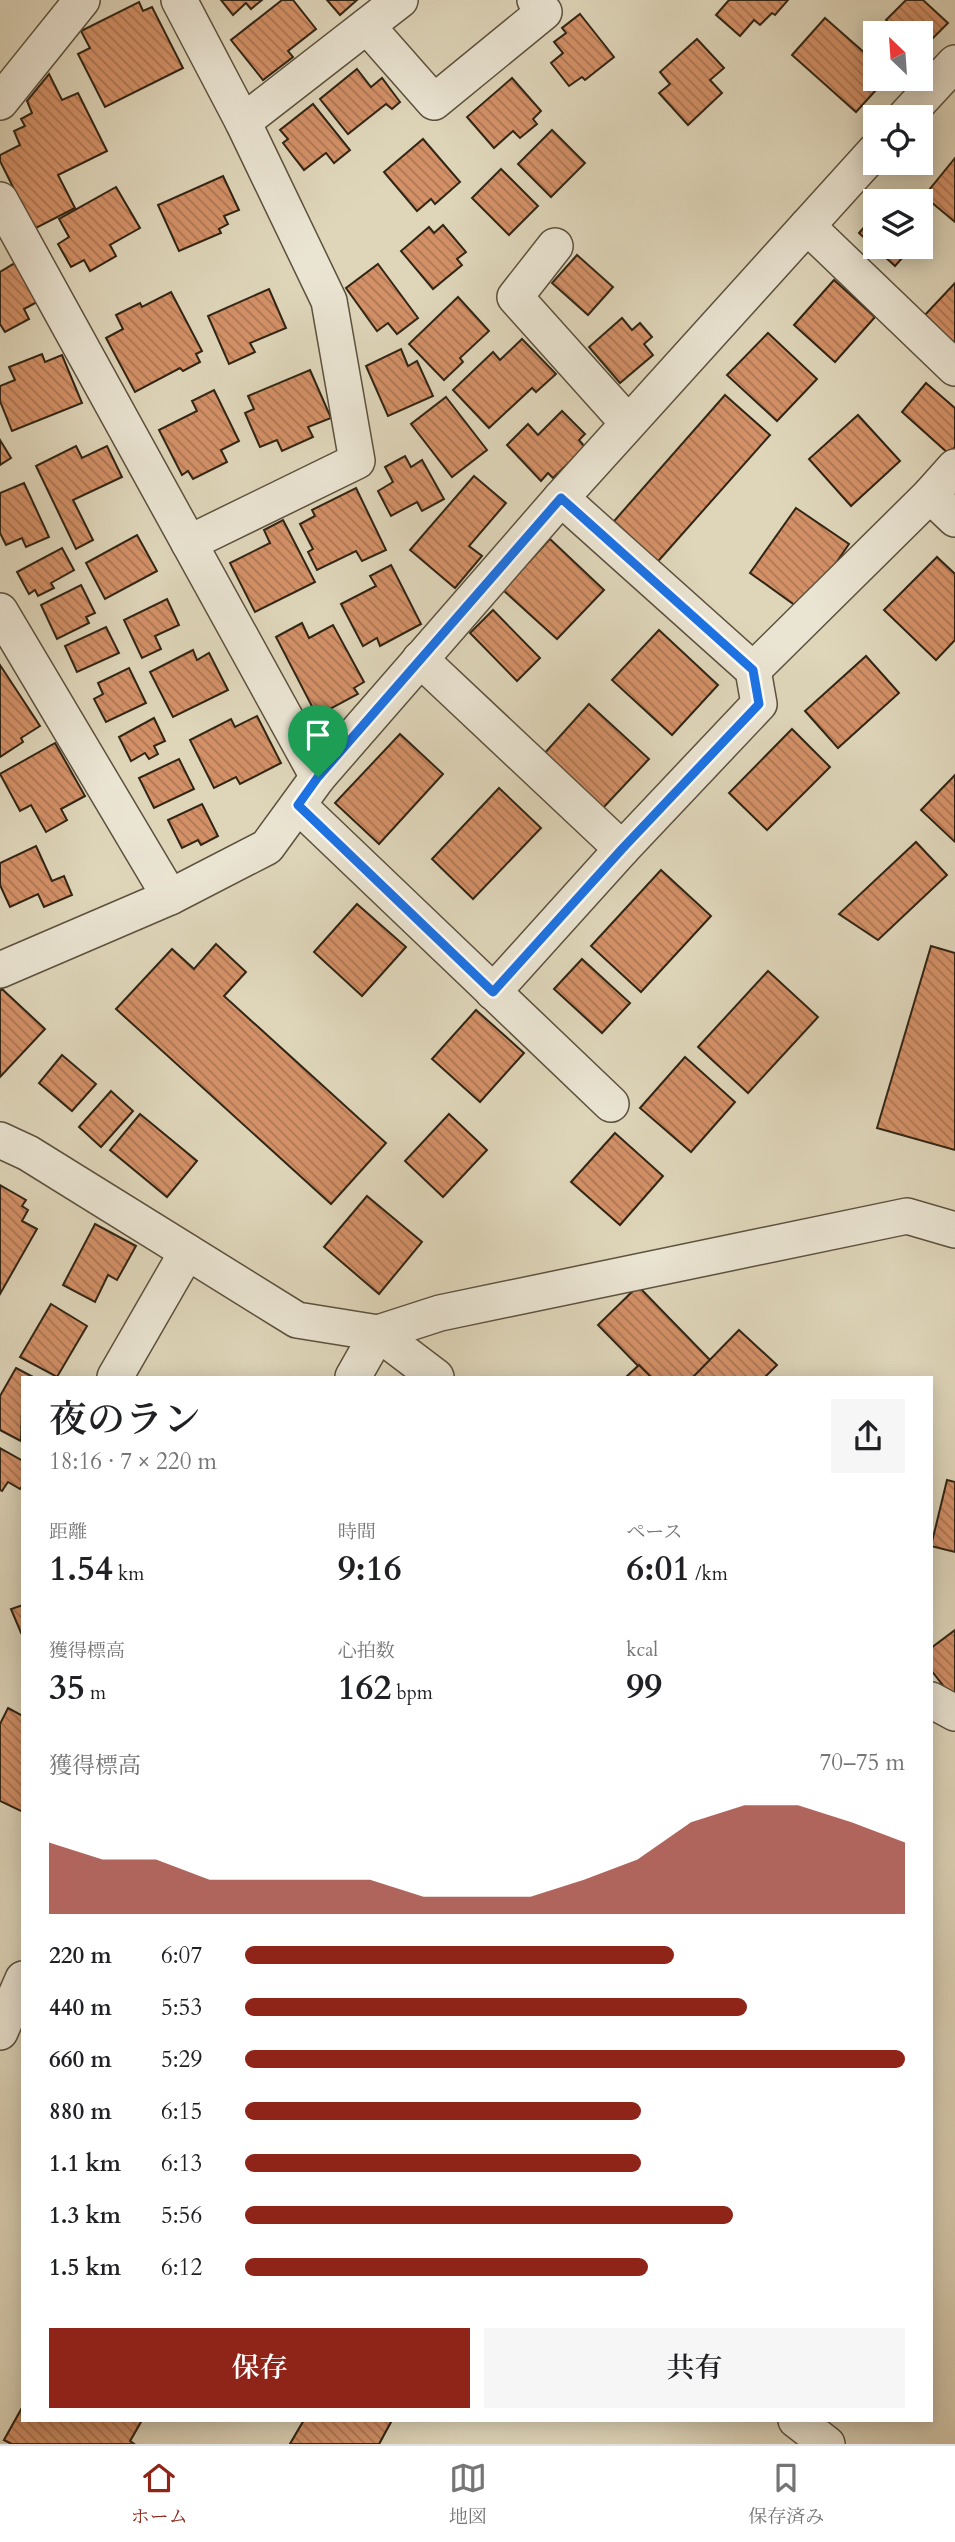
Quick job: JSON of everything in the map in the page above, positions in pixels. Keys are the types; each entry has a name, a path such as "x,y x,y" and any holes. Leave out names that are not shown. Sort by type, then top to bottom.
{"street":[{"path":"0,102 82,0"},
{"path":"179,0 243,121 329,301 357,461 189,544"},
{"path":"243,121 400,0"},
{"path":"367,26 434,103 544,12 535,0"},
{"path":"921,105 949,83"},
{"path":"0,970 170,897 267,847 318,777 561,498 863,164"},
{"path":"0,200 318,777"},
{"path":"807,226 955,368"},
{"path":"555,246 515,297 628,423"},
{"path":"753,670 955,467"},
{"path":"930,495 955,519"},
{"path":"493,992 622,849 759,704 753,670 561,498"},
{"path":"0,611 170,897"},
{"path":"421,659 622,849"},
{"path":"298,805 611,1104"},
{"path":"0,1140 28,1153 297,1320 378,1334 435,1376"},
{"path":"354,1376 378,1334 440,1313 908,1216 955,1230"},
{"path":"116,1376 187,1252"},
{"path":"933,1701 955,1713"},
{"path":"0,2032 21,1984"},
{"path":"799,2422 827,2444"}],"building":[{"path":"221,0 262,0 251,9 246,3 233,15"},
{"path":"282,0 293,0 316,29 288,51 293,57 263,80 231,40"},
{"path":"327,0 357,0 340,15"},
{"path":"729,0 788,0 775,15 772,13 760,25 754,20 740,36 716,15"},
{"path":"906,0 923,0 948,23 933,38 933,21 886,20"},
{"path":"139,2 143,11 152,7 183,68 105,107 78,54 90,48 81,31"},
{"path":"580,14 614,57 585,80 582,77 569,86 551,63 563,53 554,42 566,33 562,28"},
{"path":"825,18 863,51 863,91 875,91 856,112 792,55"},
{"path":"697,39 724,68 710,80 722,93 688,125 659,93 670,84 660,72"},
{"path":"357,69 371,87 382,78 400,102 392,109 386,104 348,134 320,99"},
{"path":"49,74 62,100 78,93 107,151 58,175 75,208 34,229 0,161 0,155 20,145 14,131 25,126 21,119 32,113 27,101"},
{"path":"512,78 541,111 533,119 537,124 520,138 513,131 494,148 467,117"},
{"path":"313,104 350,150 334,163 326,153 304,170 283,143 288,139 280,130"},
{"path":"552,130 585,163 551,197 518,164"},
{"path":"423,139 460,182 435,204 431,199 417,211 384,172"},
{"path":"955,158 955,222 933,204 933,189 930,189"},
{"path":"501,169 538,206 509,235 472,198"},
{"path":"223,176 239,210 224,216 228,224 219,229 221,233 179,251 158,205"},
{"path":"116,187 140,228 110,245 116,256 90,271 84,260 71,267 58,244 69,237 59,219"},
{"path":"443,225 466,252 457,259 462,265 433,289 401,251 429,227 434,233"},
{"path":"577,255 613,287 588,315 552,283"},
{"path":"887,259 901,259 895,266"},
{"path":"15,263 37,302 24,309 29,319 5,332 0,324 0,272"},
{"path":"378,264 418,318 397,334 388,323 377,331 346,288"},
{"path":"834,280 875,317 835,362 794,325"},
{"path":"955,283 955,344 924,316"},
{"path":"269,289 286,328 250,343 255,352 229,364 208,316"},
{"path":"171,292 202,351 196,354 200,362 183,371 180,368 135,392 106,338 123,329 116,315 140,303 142,307"},
{"path":"458,297 489,331 460,358 463,362 444,380 409,344"},
{"path":"622,318 632,330 640,323 652,337 644,344 653,355 620,383 589,347"},
{"path":"768,333 817,379 777,421 727,375"},
{"path":"522,339 556,374 536,392 532,388 489,428 453,390 493,352 500,360"},
{"path":"401,349 408,366 417,361 433,396 388,416 366,366"},
{"path":"42,354 45,362 62,355 82,403 12,431 0,401 0,386 15,380 9,367"},
{"path":"310,370 331,418 308,427 313,437 282,451 277,440 260,447 245,413 254,409 248,396"},
{"path":"926,383 955,408 955,447 949,454 902,412"},
{"path":"214,390 239,441 221,450 227,462 193,479 188,471 182,475 159,430 197,411 192,401"},
{"path":"725,395 770,435 653,567 608,528"},
{"path":"446,397 487,450 452,477 411,424"},
{"path":"562,411 585,434 579,440 585,447 553,478 548,473 541,481 507,445 528,424 538,435"},
{"path":"858,415 900,461 851,506 809,459"},
{"path":"0,440 11,458 0,465"},
{"path":"76,446 82,458 107,446 122,477 73,500 93,540 76,549 36,466"},
{"path":"405,456 411,467 422,460 444,499 422,511 417,502 391,516 378,491 393,482 385,467"},
{"path":"474,476 506,503 469,546 482,556 455,588 410,550"},
{"path":"24,483 49,537 26,547 22,538 6,545 0,533 0,493"},
{"path":"356,488 386,550 362,561 356,551 317,570 308,552 313,549 300,524 315,516 312,510"},
{"path":"796,508 849,544 803,611 750,573"},
{"path":"283,520 315,582 255,612 230,563 270,543 264,530"},
{"path":"137,535 157,571 105,599 86,563"},
{"path":"550,539 604,590 557,639 503,590"},
{"path":"62,548 74,570 51,583 54,588 38,596 35,590 29,594 17,572"},
{"path":"937,557 955,574 955,640 936,660 884,610"},
{"path":"391,565 421,624 380,646 377,638 363,646 341,604 376,586 370,576"},
{"path":"81,585 95,613 86,617 89,623 57,639 41,605"},
{"path":"167,599 179,625 155,636 161,649 142,658 124,620"},
{"path":"493,610 540,658 517,681 470,633"},
{"path":"302,623 309,638 333,625 364,682 354,688 358,694 317,716 276,637"},
{"path":"106,627 119,653 77,672 65,646"},
{"path":"659,630 718,685 672,735 612,680"},
{"path":"193,650 197,660 209,653 228,690 173,717 150,672"},
{"path":"866,656 899,693 838,748 805,711"},
{"path":"0,665 40,726 21,738 23,742 0,757"},
{"path":"129,668 146,703 106,722 94,699 103,694 98,683"},
{"path":"589,704 649,759 602,809 543,755"},
{"path":"257,716 281,763 240,784 236,777 214,788 190,740 231,719 235,727"},
{"path":"154,718 165,741 154,746 158,754 149,759 145,753 131,761 119,737"},
{"path":"792,729 830,767 767,830 729,793"},
{"path":"400,734 443,774 379,844 335,803"},
{"path":"55,743 85,796 61,809 67,820 46,832 31,805 20,811 0,774"},
{"path":"179,759 194,789 154,808 139,778"},
{"path":"955,775 955,842 921,810"},
{"path":"499,788 541,828 473,899 432,859"},
{"path":"202,804 218,836 201,845 198,840 182,848 168,820"},
{"path":"916,842 947,875 878,940 839,914"},
{"path":"36,846 52,881 64,876 72,895 44,907 38,894 10,907 0,885 0,863"},
{"path":"661,870 711,916 641,992 591,946"},
{"path":"357,904 406,947 362,996 314,952"},
{"path":"216,944 246,972 224,996 386,1143 331,1204 116,1009 172,949 194,969"},
{"path":"931,946 955,953 955,1150 877,1128"},
{"path":"582,959 630,1003 602,1033 554,989"},
{"path":"768,971 818,1017 748,1093 698,1047"},
{"path":"2,989 45,1029 0,1077 0,991"},
{"path":"476,1010 524,1053 480,1102 432,1059"},
{"path":"62,1055 96,1084 72,1111 39,1083"},
{"path":"685,1057 735,1102 691,1152 640,1108"},
{"path":"111,1091 133,1111 101,1147 79,1127"},
{"path":"140,1114 197,1161 167,1197 110,1150"},
{"path":"449,1114 487,1150 443,1197 405,1161"},
{"path":"615,1133 663,1176 620,1225 571,1182"},
{"path":"0,1185 26,1200 22,1206 28,1210 22,1221 37,1229 0,1294"},
{"path":"367,1196 422,1242 379,1294 324,1247"},
{"path":"95,1224 136,1246 117,1280 108,1275 95,1302 63,1285"},
{"path":"638,1286 712,1362 697,1376 648,1376 598,1325"},
{"path":"51,1304 87,1326 58,1376 20,1357"},
{"path":"739,1330 777,1365 766,1376 694,1376"},
{"path":"639,1365 650,1376 627,1376"},
{"path":"16,1368 31,1376 21,1376 21,1441 0,1430 0,1396"},
{"path":"0,1448 21,1460 21,1488 8,1482 2,1491"},
{"path":"947,1480 955,1482 955,1552 933,1546"},
{"path":"21,1606 21,1633 11,1609"},
{"path":"955,1630 955,1701 933,1673 933,1646"},
{"path":"8,1708 21,1715 21,1811 0,1801 0,1724"},
{"path":"21,2410 21,2422 141,2422 130,2441 134,2444 12,2444 4,2440"},
{"path":"21,2410 21,2422 141,2422 130,2441 134,2444 12,2444 4,2440"},
{"path":"303,2422 391,2422 379,2444 290,2444"},
{"path":"303,2422 391,2422 379,2444 290,2444"}],"route":[{"path":"561,498 753,670 759,704 622,849 493,992 298,805 318,777 561,498"}]}
